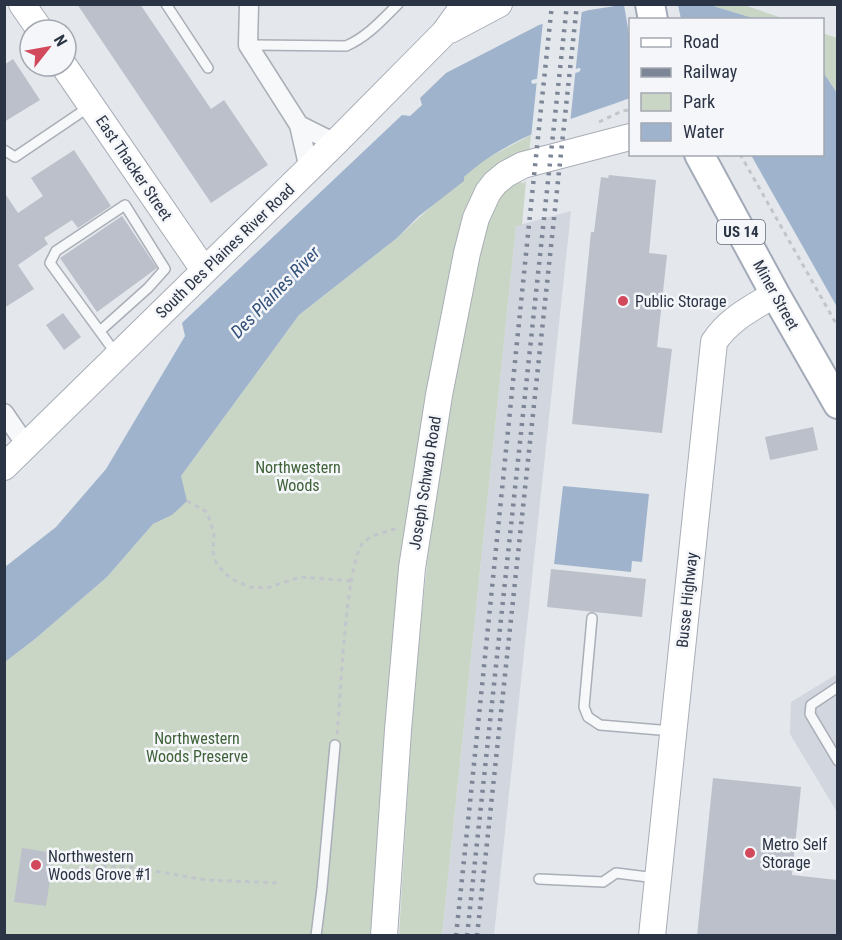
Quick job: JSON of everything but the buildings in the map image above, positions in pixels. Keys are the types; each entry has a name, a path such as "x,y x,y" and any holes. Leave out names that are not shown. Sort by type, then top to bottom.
{"main road":[{"path":"22,4 32,18"},
{"name":"South Des Plaines River Road","path":"4,467 335,143 444,33 465,4"},
{"name":"South Des Plaines River Road","path":"444,33 499,4"},
{"name":"East Thacker Street","path":"72,78 204,270"},
{"name":"Joseph Schwab Road","path":"384,936 412,568 440,394 466,253 476,218 488,192 506,174 523,165 629,136"},
{"name":"Miner Street","path":"700,156 837,404"},
{"name":"Busse Highway","path":"652,936 714,342 731,321 775,294"}],"street":[{"path":"249,4 248,45 299,125 309,169"},
{"path":"299,125 335,143"},
{"path":"4,413 26,445"}],"lane":[{"path":"166,4 208,68"},
{"path":"248,45 346,46 358,41 371,31 398,4"},
{"path":"4,150 15,157 91,106"},
{"path":"100,331 148,288 165,269 125,205 56,250 50,263 117,356"},
{"path":"592,618 584,707 588,717 600,725 674,731"},
{"path":"837,687 811,705 810,714 837,761"},
{"path":"316,936 336,745"},
{"path":"539,879 603,882 616,873 658,879"}],"path":[{"path":"741,156 837,327"},
{"path":"187,501 207,512 214,533 213,552 216,562 224,573 234,580 250,586 267,588 300,577 351,581"},
{"path":"336,745 351,581 356,554 364,541 397,528"},
{"path":"50,878 84,868 106,866 132,867 197,879 281,883"}],"shaded area":[{"path":"571,211 494,935 442,936 516,226"},
{"path":"837,674 837,812 790,734 791,702"}],"green space":[{"path":"710,5 744,5 782,18 753,18"},
{"path":"824,34 837,38 837,93 824,74"},
{"name":"Northwestern Woods Preserve","path":"531,135 529,154 475,196 374,935 5,936 5,662 107,577 153,524 172,515 181,476 299,315 397,238 480,162"},
{"path":"516,179 522,183 526,182 522,225 516,226 442,935 399,936 414,688 430,537 450,387 481,239 494,200"}],"water":[{"name":"Des Plaines River","path":"622,5 710,5 753,18 629,18 629,98 522,139 482,162 464,177 464,181 419,216 397,238 299,315 181,476 187,501 172,515 153,524 107,577 5,662 5,567 56,527 106,469 185,336 182,323 402,115 410,116 422,105 420,98 446,73 539,25 589,10","holes":["579,68 581,69 579,72 533,84 531,82"]},
{"path":"824,74 837,93 837,307 752,156 824,156"},
{"path":"563,486 649,494 642,562 632,561 631,572 554,564"}],"pier":[{"path":"624,5 678,5 681,18 629,18 629,34"},
{"path":"582,9 570,124 531,138 543,21"}],"railway":[{"path":"456,936 552,4"},
{"path":"467,936 567,4"},
{"path":"477,936 577,4"}],"place":[{"name":"Public Storage","path":"623,301"},
{"name":"Metro Self Storage","path":"750,853"},
{"name":"Northwestern Woods Grove #1","path":"36,865"}],"park label":[{"name":"Northwestern Woods","path":"298,476"}]}
